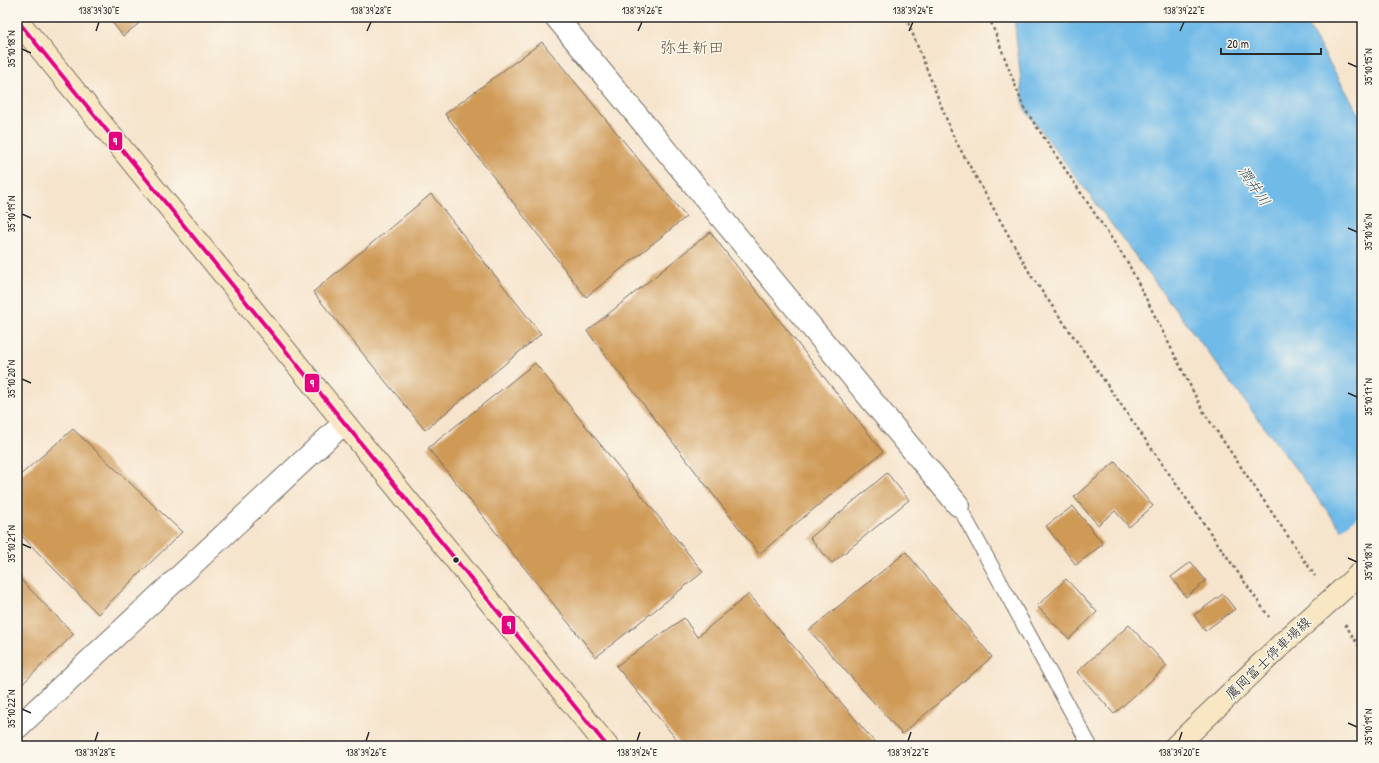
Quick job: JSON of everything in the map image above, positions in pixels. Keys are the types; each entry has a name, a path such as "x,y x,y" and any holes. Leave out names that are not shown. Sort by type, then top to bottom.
{"street":[{"path":"556,17 958,505"},
{"path":"17,20 607,746"},
{"path":"17,728 344,423"},
{"name":"鷹岡富士停車場線","path":"1176,746 1285,641 1355,577"}],"lane":[{"path":"958,505 1090,746"}],"path":[{"path":"906,17 954,138 1032,278 1285,641"},
{"path":"988,17 1024,108 1128,263 1203,411 1330,599 1362,651"}],"water":[{"name":"潤井川","path":"1014,17 1303,17 1362,119 1362,557 1024,108"}],"pier":[{"path":"1362,514 1362,559 1340,531"}],"building":[{"path":"108,17 147,17 123,36"},
{"path":"542,42 686,217 586,297 445,114"},
{"path":"431,194 541,334 425,430 313,292"},
{"path":"710,232 883,452 759,554 587,331"},
{"path":"535,363 703,572 596,657 428,448"},
{"path":"73,429 182,532 98,614 17,531 17,478"},
{"path":"1115,462 1153,506 1129,527 1115,511 1098,525 1074,497"},
{"path":"887,473 909,500 832,563 810,538"},
{"path":"1073,506 1103,544 1076,565 1046,526"},
{"path":"906,552 992,657 902,734 809,630"},
{"path":"1191,562 1206,581 1186,597 1171,577"},
{"path":"17,576 74,634 17,689"},
{"path":"1066,579 1097,612 1069,639 1037,606"},
{"path":"749,594 878,746 682,746 616,666 684,618 697,637"},
{"path":"1223,594 1235,609 1205,631 1194,615"},
{"path":"1129,625 1167,666 1114,714 1077,672"}],"transit line":[{"name":"9","path":"17,20 607,746"}],"district":[{"name":"弥生新田","path":"692,47"}]}
